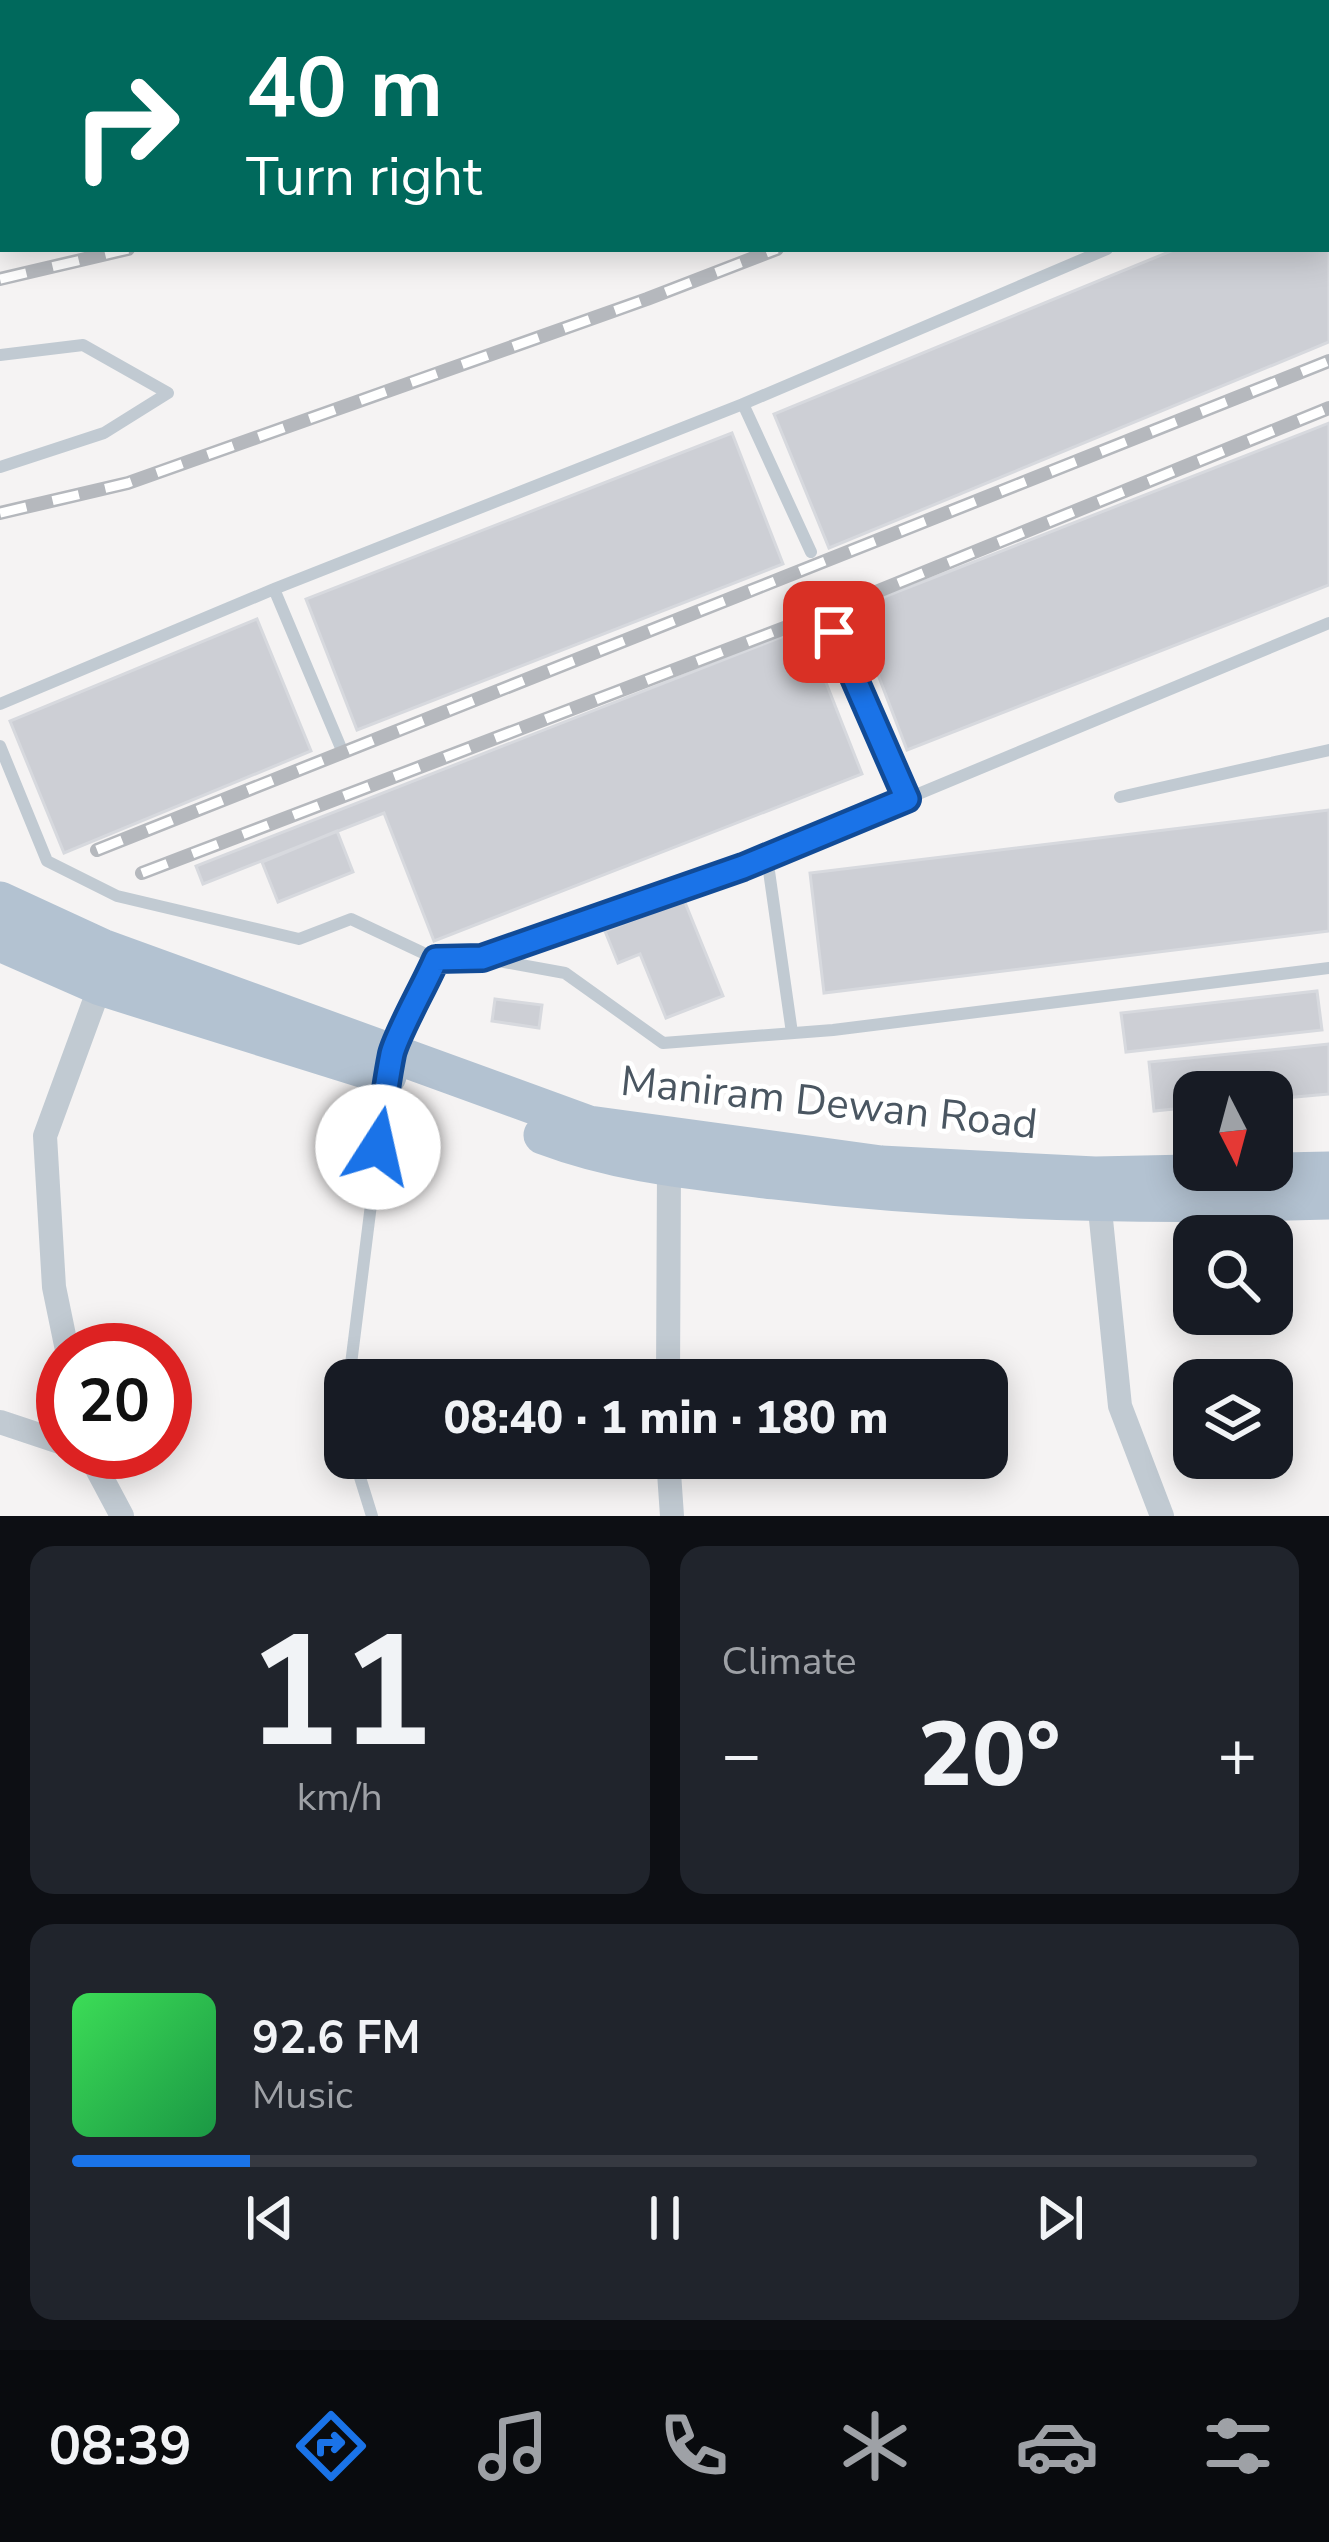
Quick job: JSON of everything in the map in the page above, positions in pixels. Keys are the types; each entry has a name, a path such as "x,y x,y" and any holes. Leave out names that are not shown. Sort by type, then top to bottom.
{"main road":[{"name":"Maniram Dewan Road","path":"0,901 101,948 392,1064 594,1154 886,1193 1098,1191 1329,1200"},
{"name":"Maniram Dewan Road","path":"0,942 100,986 392,1064 589,1126 1098,1191 1329,1171"}],"street":[{"path":"61,1323 53,1287 46,1136 100,986"},
{"path":"668,1359 669,1167"},
{"path":"1098,1191 1120,1406 1162,1516"},
{"path":"0,1422 36,1434"},
{"path":"102,1479 122,1516"},
{"path":"669,1479 672,1516"}],"lane":[{"path":"0,704 274,589 743,404 1100,252"},
{"path":"0,355 83,345 168,393 104,433 0,467"},
{"path":"743,404 812,552"},
{"path":"274,589 341,748"},
{"path":"482,958 766,857 1329,623"},
{"path":"834,632 907,799"},
{"path":"0,746 47,861 117,896 298,939 351,919 436,959 482,958 565,973 663,1043 792,1034 1329,968"},
{"path":"1120,797 1329,750"},
{"path":"766,857 792,1034"},
{"path":"352,1359 384,1101 392,1064 436,959"},
{"path":"361,1479 372,1516"}],"building":[{"path":"1169,252 1329,252 1329,342 829,548 774,414"},
{"path":"1329,423 1329,585 907,750 860,628 812,647 862,774 434,941 384,813 203,884 196,866"},
{"path":"732,433 783,564 357,730 306,599"},
{"path":"257,619 311,751 64,853 10,721"},
{"path":"1329,810 1329,931 824,993 810,873"},
{"path":"337,831 353,872 278,902 262,862"},
{"path":"684,900 723,996 666,1018 640,954 618,963 605,931"},
{"path":"1317,991 1322,1030 1126,1052 1121,1013"},
{"path":"495,999 542,1005 539,1028 492,1021"},
{"path":"1329,1044 1329,1094 1293,1097 1293,1071 1173,1071 1173,1109 1154,1111 1149,1062"}],"railway":[{"path":"0,279 115,252"},
{"path":"0,513 128,483 769,252"},
{"path":"97,850 1329,361"},
{"path":"142,873 834,609 1329,408"}],"route":[{"path":"378,1147 392,1078 392,1051 436,959 482,958 743,867 907,799 834,632"}]}
